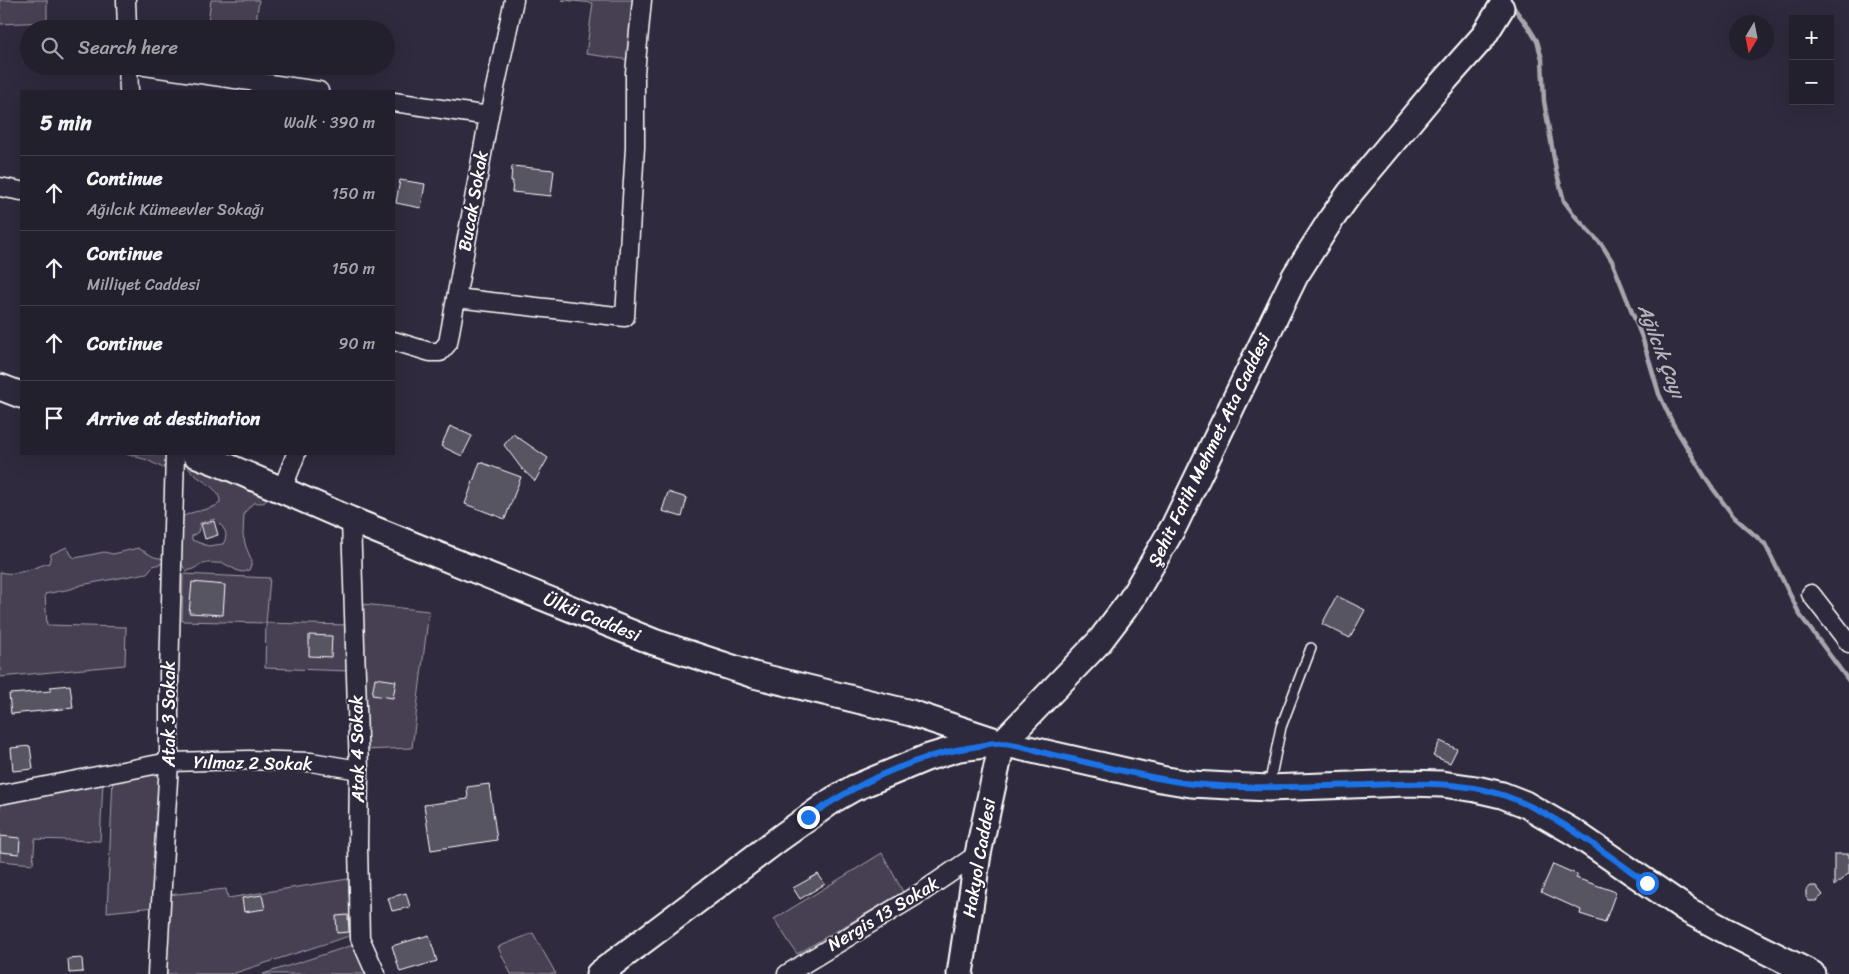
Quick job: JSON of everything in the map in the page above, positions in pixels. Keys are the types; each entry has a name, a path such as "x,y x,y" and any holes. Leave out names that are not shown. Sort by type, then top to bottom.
{"street":[{"path":"126,0 127,20"},
{"name":"Bucak Sokak","path":"395,342 430,352 440,352 448,343 489,116 514,0"},
{"path":"456,298 625,317 635,147 635,73 642,0"},
{"name":"Şehit Fatih Mehmet Ata Caddesi","path":"1002,743 1099,642 1131,600 1174,526 1295,276 1332,218 1350,194 1428,99 1483,37 1502,4"},
{"path":"128,75 129,90"},
{"path":"208,75 312,90"},
{"path":"395,102 489,116"},
{"path":"0,187 20,192"},
{"path":"0,387 20,395"},
{"name":"Atak 3 Sokak","path":"157,974 169,762 169,675 175,455"},
{"name":"Ülkü Caddesi","path":"197,455 352,520 654,642 709,662 754,675 911,713 1002,743"},
{"path":"282,490 296,455"},
{"name":"Atak 4 Sokak","path":"352,520 359,770 360,938 376,974"},
{"path":"1811,594 1849,643"},
{"path":"600,974 833,800 863,784 926,758 959,748 1002,743 1161,779 1220,786 1268,788 1407,783 1442,784 1502,795 1525,804 1575,833 1689,911 1812,974"},
{"name":"Hakyol Caddesi","path":"960,974 978,854 1002,743"},
{"name":"Yılmaz 2 Sokak","path":"0,795 169,762 249,760 311,762 359,770"},
{"name":"Nergis 13 Sokak","path":"787,974 922,892 978,854"}],"lane":[{"path":"1268,788 1281,727 1311,648"}],"shaded area":[{"path":"0,0 47,0 47,20 20,20 20,23 0,24"},
{"path":"211,0 259,0 256,20 208,20"},
{"path":"562,0 638,0 630,60 586,54 593,3"},
{"path":"130,455 174,455 167,470 147,460"},
{"path":"188,461 269,495 265,502 253,503 244,513 243,535 252,561 249,570 238,571 223,563 204,564 187,571 183,566 178,553 180,519 220,503 219,497 212,487 195,475 187,465","holes":["215,519 226,533 223,544 208,546 192,540 192,536 198,532 200,523"]},
{"path":"67,547 75,558 104,552 113,554 138,548 154,557 164,559 164,563 153,566 147,573 81,585 45,594 47,625 126,627 125,665 0,677 0,572 25,571 49,563 51,554"},
{"path":"183,574 270,578 266,623 182,621"},
{"path":"363,604 429,611 412,748 364,750"},
{"path":"266,623 349,625 349,671 265,668"},
{"path":"165,770 155,907 107,912 113,778"},
{"path":"103,782 100,841 35,839 33,864 0,861 0,805"},
{"path":"882,853 903,892 797,954 774,919"},
{"path":"348,879 352,935 235,974 165,974 167,895 226,889 228,898"},
{"path":"533,933 556,974 511,974 498,947"},
{"path":"356,944 369,974 263,974"}],"building":[{"path":"512,166 554,170 551,196 512,192"},
{"path":"400,180 425,184 421,208 396,203"},
{"path":"450,426 472,436 462,456 441,446"},
{"path":"513,434 548,458 535,481 522,469 504,445"},
{"path":"480,462 521,477 505,519 465,504"},
{"path":"668,492 687,498 682,517 662,511"},
{"path":"214,521 218,535 205,539 201,524"},
{"path":"192,582 225,585 223,615 189,613"},
{"path":"1337,596 1365,610 1350,638 1322,624"},
{"path":"309,635 332,636 331,657 309,656"},
{"path":"375,678 396,681 393,698 372,695"},
{"path":"70,685 73,708 11,714 9,694 51,691 50,687"},
{"path":"1440,741 1457,749 1450,763 1433,756"},
{"path":"30,746 33,769 13,771 11,748"},
{"path":"489,784 497,840 431,850 424,805 468,799 467,787"},
{"path":"0,836 20,838 19,854 0,852"},
{"path":"1834,854 1849,854 1849,873 1834,886"},
{"path":"1553,864 1578,875 1576,878 1616,892 1605,922 1580,914 1581,910 1541,892"},
{"path":"818,874 825,884 800,899 793,888"},
{"path":"1811,886 1816,886 1823,895 1816,901 1809,901 1806,897 1806,890"},
{"path":"406,893 410,907 392,911 388,898"},
{"path":"262,895 265,909 244,912 242,898"},
{"path":"348,915 349,932 337,933 336,916"},
{"path":"429,935 437,961 400,972 392,946"},
{"path":"82,958 83,972 69,973 68,959"}],"waterway":[{"name":"Ağılcık Çayı","path":"1511,4 1537,41 1542,59 1544,101 1556,170 1564,201 1602,245 1612,261 1643,340 1659,394 1673,424 1708,482 1734,517 1765,544 1800,615 1849,681"}],"route":[{"path":"808,817 854,788 926,758 959,748 1002,743 1191,784 1268,788 1407,783 1442,784 1476,789 1502,795 1544,814 1647,883"}]}
